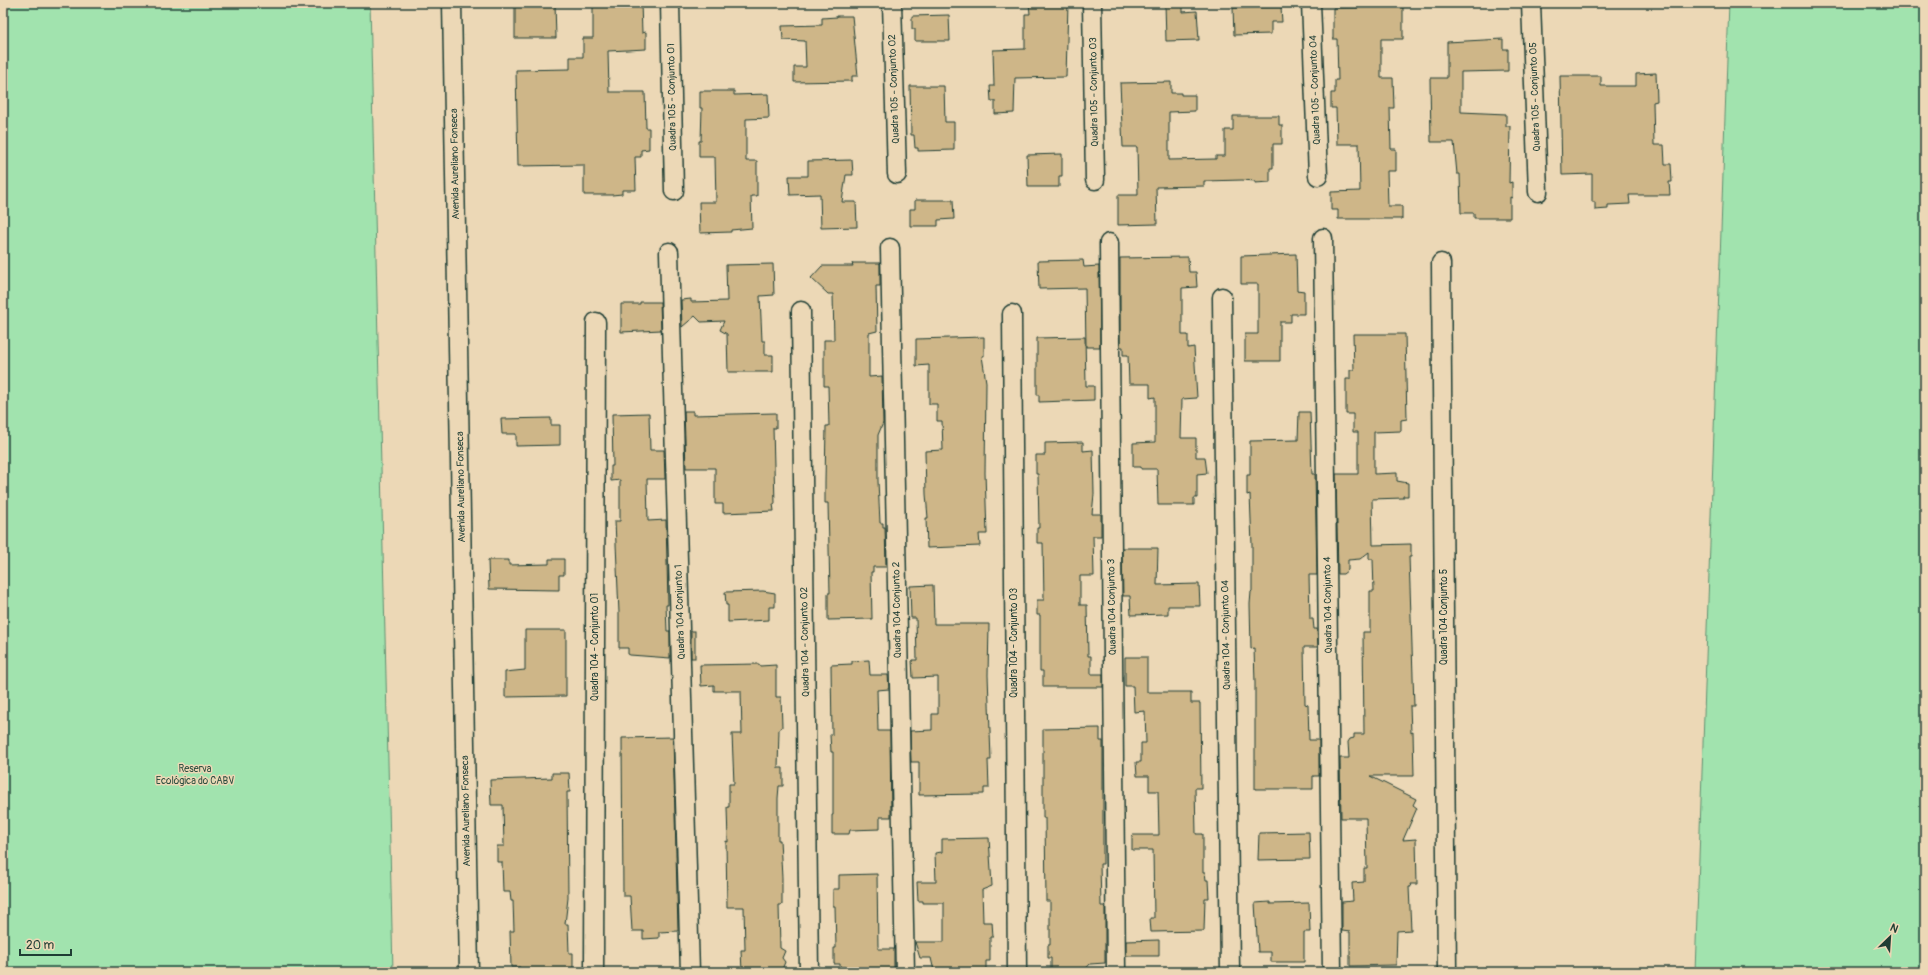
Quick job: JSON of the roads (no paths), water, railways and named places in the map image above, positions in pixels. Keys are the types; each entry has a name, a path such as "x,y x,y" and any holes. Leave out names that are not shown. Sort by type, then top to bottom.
{"street":[{"name":"Avenida Aureliano Fonseca","path":"452,3 469,972"},
{"name":"Quadra 105 - Conjunto 01","path":"670,3 674,191"},
{"name":"Quadra 105 - Conjunto 02","path":"892,3 897,174"},
{"name":"Quadra 105 - Conjunto 03","path":"1092,3 1095,180"},
{"name":"Quadra 105 - Conjunto 04","path":"1311,3 1318,176"},
{"name":"Quadra 105 - Conjunto 05","path":"1531,3 1538,192"},
{"name":"Quadra 104 Conjunto 4","path":"1323,238 1332,972"},
{"name":"Quadra 104 Conjunto 3","path":"1109,243 1116,972"},
{"name":"Quadra 104 Conjunto 2","path":"890,248 905,972"},
{"name":"Quadra 104 Conjunto 1","path":"670,252 690,972"},
{"name":"Quadra 104 Conjunto 5","path":"1441,263 1447,972"},
{"name":"Quadra 104 - Conjunto 04","path":"1222,297 1230,972"},
{"name":"Quadra 104 - Conjunto 02","path":"801,311 809,972"},
{"name":"Quadra 104 - Conjunto 03","path":"1012,314 1017,972"},
{"name":"Quadra 104 - Conjunto 01","path":"594,972 596,322"}],"park label":[{"name":"Reserva Ecológica do CABV","path":"195,774"}]}
